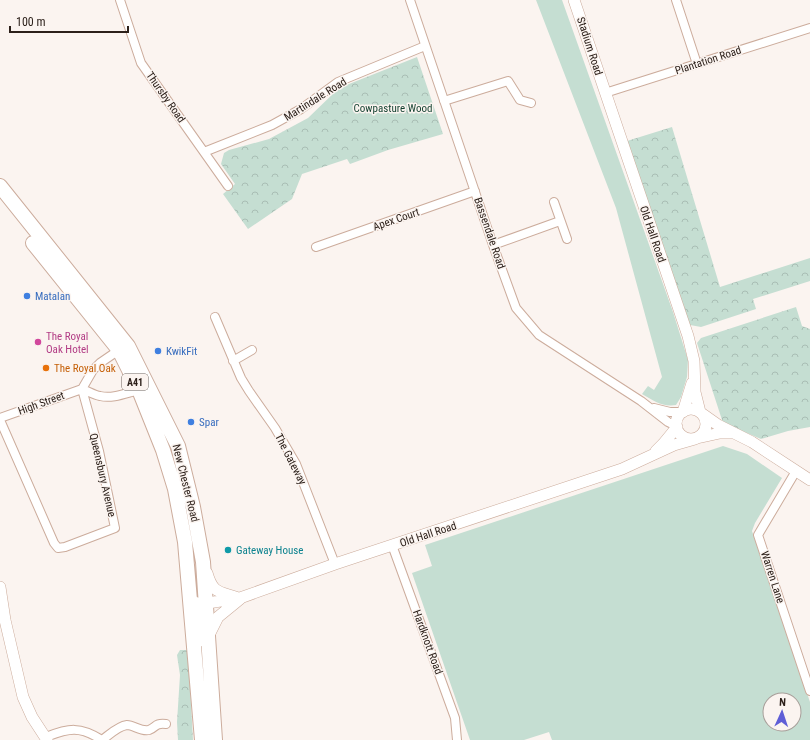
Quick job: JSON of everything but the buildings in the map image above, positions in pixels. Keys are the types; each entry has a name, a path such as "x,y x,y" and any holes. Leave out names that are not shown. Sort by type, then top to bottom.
{"highway":[{"name":"New Chester Road","path":"0,186 128,346 178,446 193,507 203,562 215,740"},
{"name":"New Chester Road","path":"0,202 119,350 139,390 163,450 175,489 185,542 204,740"}],"street":[{"name":"Thursby Road","path":"120,0 141,63 228,186"},
{"name":"Bassendale Road","path":"410,0 493,246 516,308 539,335 650,407 668,422 676,426"},
{"name":"Stadium Road","path":"574,0 605,93"},
{"path":"676,0 697,64"},
{"name":"Plantation Road","path":"605,93 810,28"},
{"name":"Martindale Road","path":"204,152 272,125 301,109 338,82 425,46"},
{"path":"444,101 508,81 520,100 531,103"},
{"name":"Old Hall Road","path":"605,93 688,336 694,361 696,399 700,413"},
{"name":"Apex Court","path":"316,247 475,191"},
{"path":"554,202 567,239"},
{"path":"493,246 560,221"},
{"name":"The Gateway","path":"215,318 233,361 249,391 275,428 296,464 335,564"},
{"path":"119,350 100,362 93,370 82,389 99,396 108,397 118,396 139,390"},
{"path":"233,361 252,350"},
{"name":"Old Hall Road","path":"683,412 694,376"},
{"name":"Queensbury Avenue","path":"0,419 54,543 58,548 65,547 115,528 99,451 82,389"},
{"name":"High Street","path":"0,419 82,389"},
{"name":"Bassendale Road","path":"650,407 670,412 683,412"},
{"path":"700,413 706,422 706,427 701,436 690,439 681,435 676,426 678,418 683,412 692,409 700,413 718,425 752,442 810,480"},
{"name":"Old Hall Road","path":"648,457 663,444 676,426"},
{"name":"Old Hall Road","path":"206,604 240,598 335,564 552,493 622,469 674,445 696,438 720,433 736,434"},
{"name":"Warren Lane","path":"796,471 758,534 810,690"},
{"name":"Hardknott Road","path":"392,545 455,718 457,740"},
{"path":"203,562 214,590 240,598"},
{"path":"0,587 3,621 23,696 32,717 47,739 60,731 75,729 88,733 102,740 120,727 126,725 142,730 149,730 162,724 154,715"},
{"path":"208,636 218,617 240,598"},
{"path":"190,599 194,602 206,604"},
{"path":"204,740 199,617 201,609 206,604"}],"green space":[{"path":"536,0 562,0 673,312 688,360 687,377 681,397 676,405 662,404 642,394 648,386 654,390 662,377 616,208"},
{"name":"Cowpasture Wood","path":"417,57 443,134 388,150 350,164 347,159 302,174 292,199 248,229 223,194 235,184 221,164 224,153 229,150 269,139 308,118 339,88"},
{"path":"672,127 720,287 810,258 810,281 753,299 756,309 701,327 690,325 627,141"},
{"path":"796,307 802,326 810,329 810,427 788,431 761,439 723,423 697,343 701,338"},
{"path":"723,446 747,454 782,478 755,523 752,531 810,702 810,740 552,740 549,732 524,740 470,740 412,573 432,566 425,545"},
{"path":"180,650 188,650 193,740 178,740 177,722 180,675 177,655"}],"place":[{"name":"Matalan","path":"27,296"},
{"name":"The Royal Oak Hotel","path":"38,342"},
{"name":"KwikFit","path":"158,351"},
{"name":"The Royal Oak","path":"46,368"},
{"name":"Spar","path":"191,422"},
{"name":"Gateway House","path":"228,550"}]}
